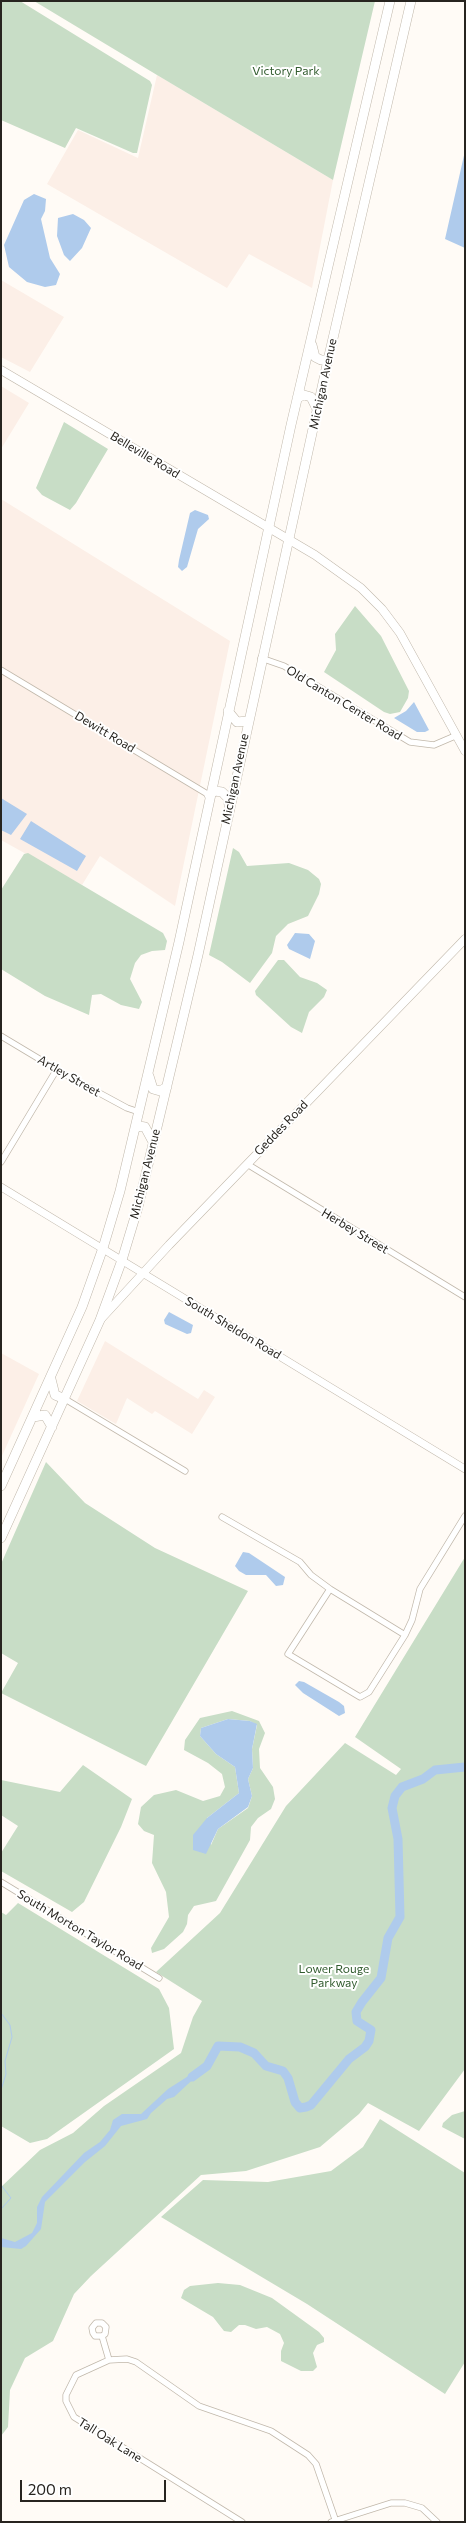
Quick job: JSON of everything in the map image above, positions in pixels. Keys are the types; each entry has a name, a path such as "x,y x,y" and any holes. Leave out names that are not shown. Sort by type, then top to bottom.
{"main road":[{"name":"Michigan Avenue","path":"1,1486 82,1307 103,1248 135,1129 179,942 209,795 297,398 390,1"},
{"path":"404,29 401,24 406,1"},
{"name":"Michigan Avenue","path":"1,1538 100,1320 122,1260 154,1143 261,658 410,1"},
{"path":"312,340 314,356 321,360 328,360"},
{"name":"Belleville Road","path":"1,370 339,571 369,595 382,609 406,643 465,751"},
{"path":"297,398 311,397 317,410"},
{"path":"228,711 236,722 247,721"},
{"path":"209,795 215,791 222,792 228,798 229,805"},
{"name":"Geddes Road","path":"100,1320 465,938"},
{"path":"148,1073 153,1089 160,1091 167,1087"},
{"path":"135,1129 139,1126 145,1127 154,1143"},
{"path":"51,1379 55,1395 65,1399"},
{"path":"33,1417 45,1415 52,1427"}],"street":[{"name":"Old Canton Center Road","path":"261,658 284,666 410,742 434,745 456,736"},
{"name":"Dewitt Road","path":"1,670 209,795"},
{"name":"Artley Street","path":"1,1036 57,1070 139,1112"},
{"path":"1,1162 57,1070"},
{"name":"Herbey Street","path":"247,1164 465,1297"},
{"name":"South Sheldon Road","path":"1,1187 465,1468"},
{"path":"65,1399 186,1471"},
{"path":"330,1589 288,1654 356,1696 365,1696 405,1635 412,1620 420,1589 465,1516"},
{"path":"222,1517 300,1562 311,1575 330,1589 405,1635"},
{"name":"South Morton Taylor Road","path":"1,1882 159,1978"},
{"path":"102,2336 109,2360 127,2359 136,2362 199,2406 223,2416 259,2426 308,2455 316,2464 334,2521 391,2504 405,2503 422,2508 437,2522"},
{"name":"Tall Oak Lane","path":"109,2360 81,2372 69,2384 66,2401 74,2418 242,2522"}],"shaded area":[{"path":"157,75 333,180 312,288 249,254 227,288 47,184 78,130 138,158"},
{"path":"1,280 64,317 30,372 1,357"},
{"path":"1,386 29,403 1,449"},
{"path":"1,499 230,641 175,906 100,856 82,885 1,840"},
{"path":"105,1341 198,1399 204,1390 215,1397 192,1434 155,1411 152,1414 127,1398 116,1424 77,1401"},
{"path":"1,1353 39,1374 1,1458"}],"green space":[{"path":"1,1 20,1 150,81 152,85 137,153 133,153 76,128 65,148 1,120"},
{"name":"Victory Park","path":"34,1 375,1 333,180 157,75"},
{"path":"64,422 108,449 70,510 42,495 36,488"},
{"path":"355,606 381,636 409,691 408,698 400,712 390,714 384,712 324,672 336,650 335,634"},
{"path":"233,848 239,852 247,866 289,863 308,870 319,879 321,884 319,894 308,916 288,924 276,936 272,953 250,983 222,962 209,955"},
{"path":"28,853 163,933 167,941 165,950 152,951 141,955 135,963 130,979 142,1002 139,1009 121,1005 101,994 92,995 89,1015 45,996 1,969 1,890 24,854"},
{"path":"278,960 284,960 300,977 317,983 327,990 324,997 309,1012 302,1033 291,1027 256,995 255,991"},
{"path":"46,1462 85,1503 155,1548 248,1591 146,1766 1,1693 18,1663 1,1653 1,1564"},
{"name":"Lower Rouge Parkway","path":"465,1557 465,2069 419,2131 368,2103 359,2114 320,2147 246,2171 201,2175 91,2276 74,2294 53,2341 25,2358 10,2390 8,2427 1,2436 1,2187 40,2150 73,2133 104,2106 181,2053 193,2017 202,2001 156,1972 220,1913 286,1806 345,1743 396,1775 401,1769 355,1737"},
{"path":"232,1711 259,1721 265,1733 259,1749 260,1768 273,1787 275,1799 271,1809 258,1818 251,1827 250,1840 216,1901 194,1906 188,1915 187,1924 183,1932 164,1949 152,1953 151,1948 169,1917 166,1892 152,1863 154,1835 144,1831 138,1824 141,1807 154,1795 176,1790 203,1801 220,1796 225,1787 222,1774 208,1763 184,1750 185,1740 200,1718","holes":["228,1719 250,1721 257,1725 252,1749 253,1768 248,1779 252,1796 248,1808 218,1829 211,1845 207,1818 239,1793 235,1767 216,1754 200,1736 201,1728"]},
{"path":"83,1765 132,1799 121,1827 84,1902 72,1912 1,1871 1,1853 18,1826 1,1815 1,1780 60,1792"},
{"path":"18,1903 159,1989 169,2008 174,2049 47,2139 30,2143 1,2126 1,1912 6,1915"},
{"path":"465,2111 465,2139 442,2127 443,2123 452,2115"},
{"path":"380,2119 465,2173 465,2362 445,2394 307,2304 161,2217 203,2180 268,2182 331,2171 363,2147"},
{"path":"218,2283 240,2285 272,2298 319,2332 324,2338 324,2342 317,2345 313,2353 317,2367 313,2371 301,2371 281,2361 281,2351 284,2343 280,2334 267,2327 256,2329 239,2325 231,2332 224,2331 213,2317 181,2298 184,2290 190,2286"}],"water":[{"path":"465,151 465,248 445,239"},
{"path":"34,194 46,199 45,211 41,219 50,258 60,274 56,285 45,287 27,282 9,267 4,245 24,200"},
{"path":"73,214 84,220 91,228 82,248 70,261 64,255 57,236 58,218"},
{"path":"195,510 208,515 209,519 198,529 187,567 182,571 178,567 179,560 190,513"},
{"path":"414,702 429,730 425,732 417,732 394,718 406,711"},
{"path":"1,798 27,814 11,835 1,830"},
{"path":"31,821 86,856 77,871 20,839"},
{"path":"295,933 309,934 315,941 310,959 289,949 287,945"},
{"path":"169,1312 193,1325 191,1333 187,1334 165,1324 164,1320"},
{"path":"243,1552 249,1553 285,1577 283,1585 276,1586 266,1575 246,1575 239,1571 235,1566"},
{"path":"299,1681 339,1702 344,1706 345,1713 339,1716 303,1693 295,1685"},
{"path":"228,1719 250,1721 257,1724 252,1749 253,1768 248,1779 252,1796 248,1807 218,1829 206,1854 193,1850 193,1835 207,1818 239,1793 235,1767 216,1754 200,1736 201,1728"},
{"path":"202,2071 174,2097 167,2099 147,2119 121,2126 105,2146 85,2162 45,2202 41,2229 26,2246 21,2249 1,2247 1,2238 15,2242 32,2233 37,2223 37,2207 42,2197 84,2153 100,2142 110,2130 113,2120 122,2114 141,2114 168,2089 190,2075"}],"waterway":[{"path":"192,2077 207,2066 218,2046 240,2047 254,2053 266,2066 283,2071 288,2078 295,2102 300,2108 306,2107 311,2105 349,2059 365,2047 369,2041 371,2030 357,2021 356,2012 381,1978 388,1938 400,1917 398,1839 392,1808 395,1796 402,1787 423,1779 435,1770 465,1767"},
{"path":"1,2013 10,2025 12,2037 5,2061 6,2074 1,2090"},
{"path":"1,2185 11,2198 1,2209"}]}
